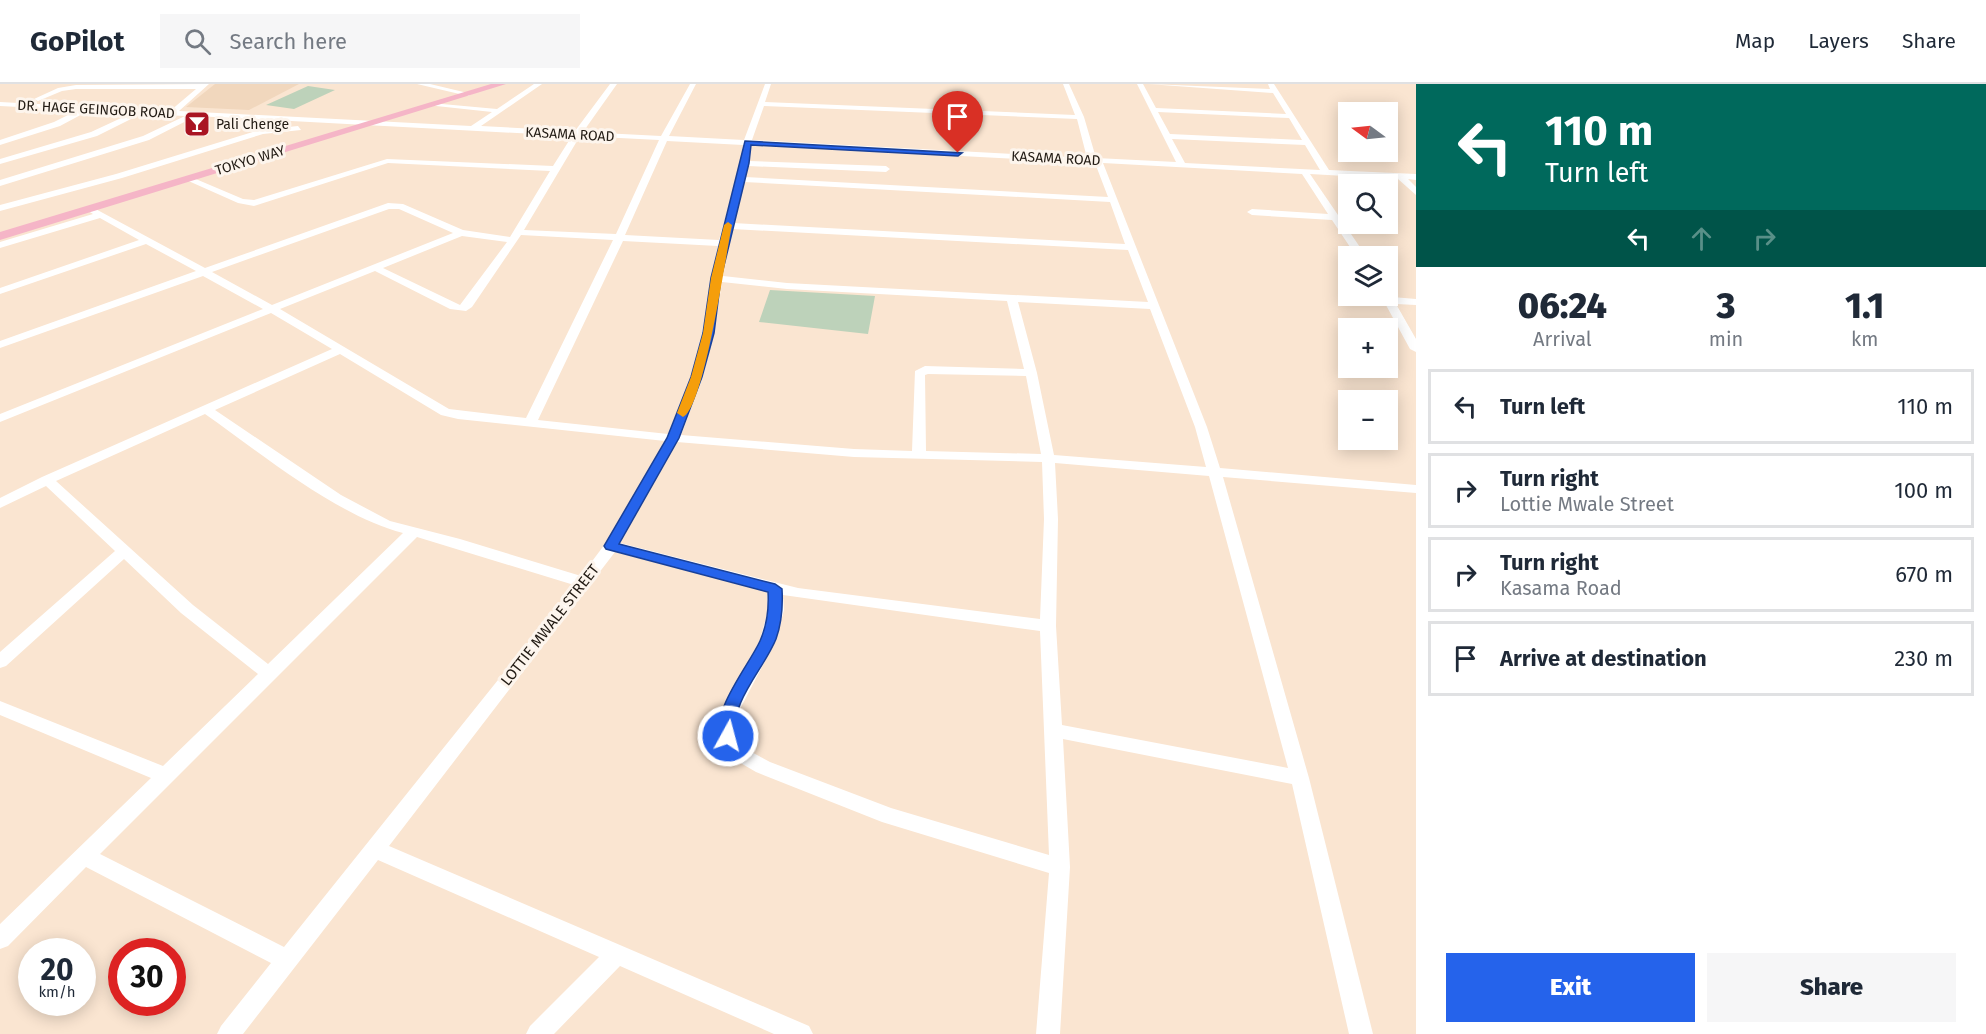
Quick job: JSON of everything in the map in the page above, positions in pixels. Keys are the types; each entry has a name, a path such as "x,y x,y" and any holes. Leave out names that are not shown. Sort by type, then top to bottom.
{"main road":[{"name":"TOKYO WAY","path":"0,236 353,126 394,121 431,105 501,84"}],"street":[{"path":"420,84 468,94"},
{"path":"472,129 538,84"},
{"path":"374,267 436,299 462,309 473,298 515,236 578,134 614,84"},
{"path":"530,423 619,238 664,138 693,84"},
{"name":"LOTTIE MWALE STREET","path":"229,1034 584,583 610,546 673,438 697,377 708,333 723,243 745,163 747,143 768,84"},
{"path":"1066,84 1095,160 1115,200 1201,427 1300,778 1361,1034"},
{"path":"1140,84 1169,136 1182,165"},
{"path":"1151,84 1273,87 1326,172"},
{"path":"38,99 60,89 76,87 205,85"},
{"path":"172,113 205,85"},
{"path":"0,98 181,106"},
{"path":"50,107 62,100"},
{"name":"DR. HAGE GEINGOB ROAD","path":"0,104 324,121 353,126"},
{"path":"761,104 1080,117"},
{"path":"755,120 784,104"},
{"path":"431,105 500,111"},
{"path":"8,113 25,106"},
{"path":"0,143 57,124 87,109"},
{"path":"1155,110 1290,116"},
{"path":"0,162 94,134 142,111"},
{"path":"0,183 146,138 195,114"},
{"path":"0,208 119,176 262,132 301,128 324,121"},
{"name":"KASAMA ROAD","path":"394,121 472,129 1416,177"},
{"path":"1169,136 1307,143"},
{"path":"882,149 886,169 883,188"},
{"path":"188,179 241,201 254,203 387,161 557,169"},
{"path":"745,163 886,169"},
{"path":"1304,171 1355,246"},
{"path":"1400,176 1416,192"},
{"path":"739,179 1115,200"},
{"path":"0,345 388,206 400,206 461,233 723,243"},
{"path":"90,209 270,308 445,412 484,419 673,438 919,456 1048,458 1215,474 1416,489"},
{"path":"1252,212 1336,217"},
{"path":"0,245 101,215"},
{"path":"728,226 1133,247"},
{"path":"0,418 461,233"},
{"path":"0,291 148,240"},
{"path":"716,278 787,286 1155,306"},
{"path":"1011,297 1031,373 1048,458 1051,519 1048,626 1052,730 1058,790 1060,867 1048,1034"},
{"path":"1398,299 1416,302"},
{"path":"1392,306 1416,349"},
{"path":"0,504 47,480 339,350"},
{"path":"919,456 919,374 925,370 1031,373"},
{"path":"204,409 336,498 385,524 455,542 584,583"},
{"path":"47,480 187,609 270,675"},
{"path":"0,939 270,675 412,532"},
{"path":"610,546 775,589 865,604 1048,626"},
{"path":"0,662 125,550"},
{"path":"775,589 776,610 768,640 730,711 726,725 728,736 738,753 763,767 889,816 1060,867"},
{"path":"0,708 166,776"},
{"path":"1052,730 1300,778"},
{"path":"375,849 801,1034"},
{"path":"84,856 288,960"},
{"path":"538,1034 618,953"}],"shaded area":[{"path":"215,84 299,84 249,110 186,107"}],"green space":[{"path":"308,86 335,90 294,109 266,105"},
{"path":"770,290 875,296 868,334 759,322"}],"slow traffic":[{"path":"683,413 697,377 708,333 716,278 728,225"}],"place":[{"name":"Pali Chenge","path":"197,124"}],"route":[{"path":"728,736 726,725 730,711 768,640 775,619 775,589 610,546 673,438 697,377 708,333 723,243 745,163 747,143 958,153"}]}
